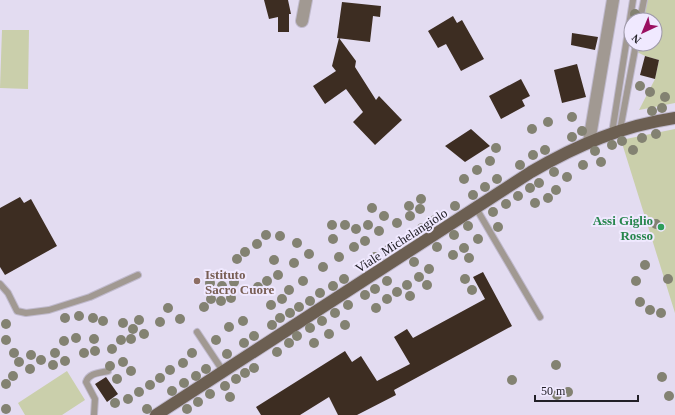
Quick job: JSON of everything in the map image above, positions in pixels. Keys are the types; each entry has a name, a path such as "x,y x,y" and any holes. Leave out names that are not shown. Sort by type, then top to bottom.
{"main road":[{"name":"Viale Michelangiolo","path":"156,415 543,165 589,142 616,132 675,118"}],"street":[{"path":"302,21 306,0"},
{"path":"589,142 613,0"}],"lane":[{"path":"616,132 633,0"},
{"path":"642,12 644,0"},
{"path":"616,132 634,52"},
{"path":"476,208 540,317"},
{"path":"0,284 8,293 17,311 26,314 49,310 90,296 138,275"},
{"path":"197,332 223,371"},
{"path":"94,415 95,399 86,382 87,379 93,374 108,371"}],"green space":[{"path":"644,0 675,0 675,103 639,110 655,79 659,60 637,52 663,52 663,12 642,12"},
{"path":"2,30 29,30 28,89 0,88"},
{"name":"Assi Giglio Rosso","path":"675,129 675,313 621,140"},
{"path":"67,371 85,400 62,415 25,415 18,403"}],"building":[{"path":"264,0 288,0 291,14 289,14 289,32 278,32 278,17 269,19"},
{"path":"342,2 381,6 380,17 373,16 370,42 337,38"},
{"path":"453,16 457,23 462,20 484,59 461,71 446,44 438,48 428,31"},
{"path":"572,33 598,37 595,50 571,45"},
{"path":"339,38 356,61 355,67 376,100 379,96 402,120 375,145 353,122 363,112 346,89 325,104 313,86 336,71 332,66"},
{"path":"645,56 659,60 655,79 640,75"},
{"path":"577,64 586,97 562,103 554,70"},
{"path":"521,79 530,96 522,100 525,106 501,119 489,96"},
{"path":"471,129 490,146 465,162 445,146"},
{"path":"20,197 24,203 31,199 57,246 5,275 0,267 0,208"},
{"path":"483,272 512,326 394,390 396,395 357,415 338,415 329,397 300,415 261,415 256,407 345,351 352,362 361,356 377,381 410,364 394,337 407,329 413,338 485,299 473,277"},
{"path":"106,377 118,394 107,402 95,384"}],"place":[{"name":"Assi Giglio Rosso","path":"661,227"},
{"name":"Istituto Sacro Cuore","path":"197,281"}]}
